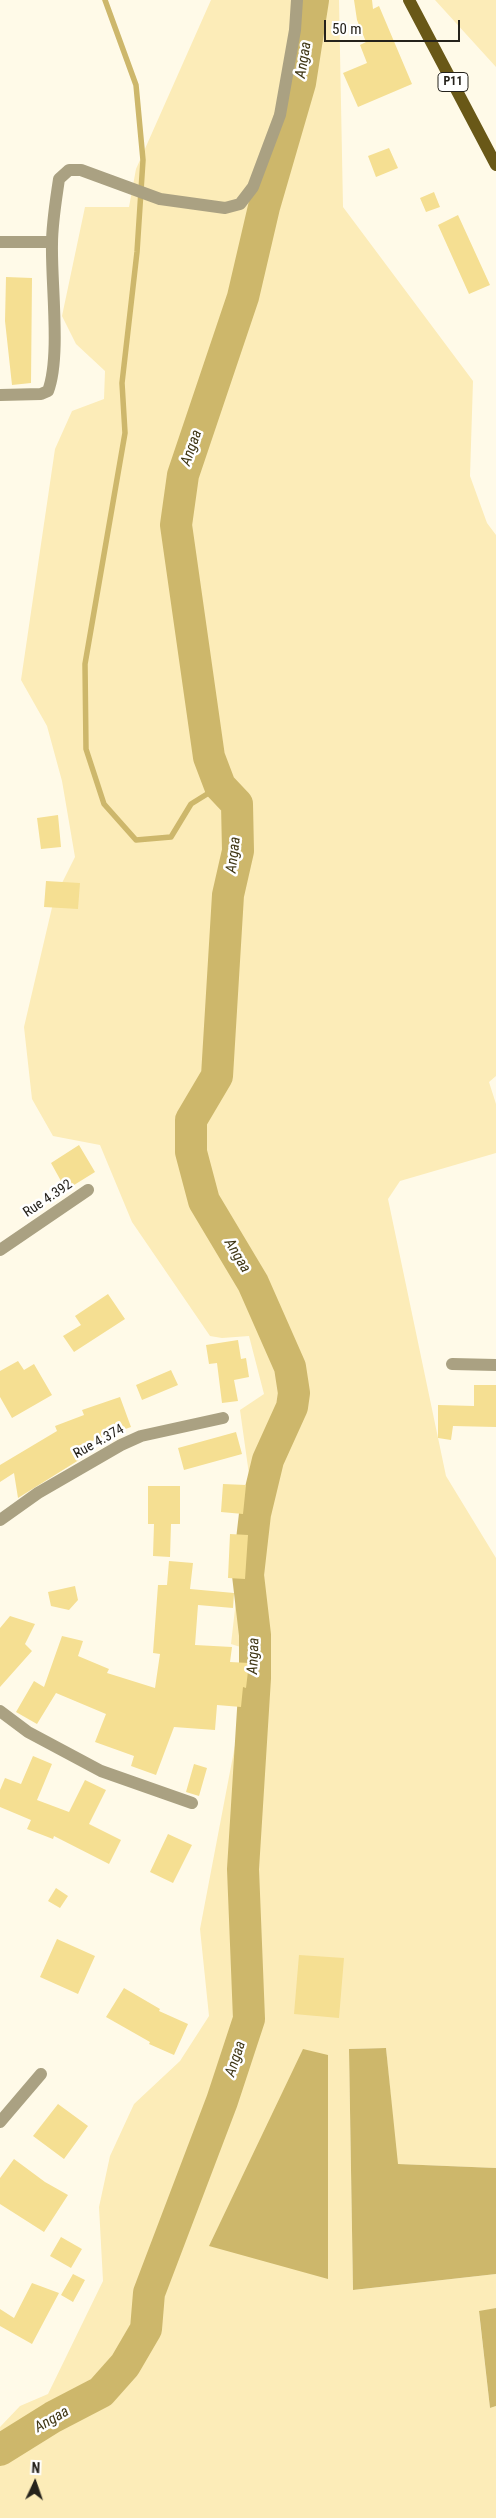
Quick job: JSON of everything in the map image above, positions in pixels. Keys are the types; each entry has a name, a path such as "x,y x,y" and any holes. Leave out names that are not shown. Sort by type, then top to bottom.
{"main road":[{"name":"P11","path":"409,0 496,165"}],"street":[{"path":"0,395 41,394 48,391 52,383 54,355 52,242 58,179 69,170 81,170 160,199 225,208 240,204 253,187 280,115 295,30 297,0"},
{"path":"0,242 52,242"},
{"name":"Rue 4.392","path":"0,1250 88,1190"},
{"path":"452,1364 496,1364"},
{"name":"Rue 4.374","path":"0,1520 38,1493 121,1445 142,1436 223,1418"},
{"path":"0,1710 28,1732 100,1771 192,1803"},
{"path":"0,2122 41,2074"}],"shaded area":[{"path":"211,0 339,0 343,207 473,381 470,476 487,523 496,535 496,1076 489,1082 496,1104 496,1153 400,1181 388,1199 446,1476 496,1558 496,2168 397,2164 386,2048 349,2049 353,2290 496,2274 496,2308 479,2312 490,2408 496,2406 496,2518 0,2518 0,2427 20,2406 48,2394 103,2281 99,2207 110,2156 134,2104 180,2061 209,2016 200,1929 253,1651 231,1644 239,1574 253,1503 240,1410 264,1394 249,1336 222,1338 210,1336 132,1222 100,1145 53,1136 32,1099 24,1027 54,899 75,857 62,781 47,726 21,680 55,449 72,411 104,399 105,371 76,344 62,316 85,207 129,207 136,169"},
{"path":"435,0 496,0 496,67"},
{"path":"386,2048 398,2164 496,2168 496,2274 353,2290 349,2049"},
{"path":"303,2049 328,2055 328,2279 209,2246"},
{"path":"496,2308 496,2406 490,2408 479,2311"}],"building":[{"path":"354,0 372,0 373,9 379,6 412,84 358,107 343,73 367,63 360,45 366,42 357,20"},
{"path":"389,148 398,168 376,177 368,156"},
{"path":"434,192 440,207 426,212 420,198"},
{"path":"458,215 490,285 469,294 438,225"},
{"path":"6,277 32,278 31,383 12,385 5,321"},
{"path":"58,815 61,847 41,849 37,818"},
{"path":"46,881 80,883 78,909 44,907"},
{"path":"79,1145 95,1172 66,1190 51,1163"},
{"path":"108,1294 125,1319 74,1352 63,1336 81,1325 75,1316"},
{"path":"238,1340 241,1359 246,1358 249,1377 234,1380 238,1401 222,1403 217,1363 209,1364 206,1345"},
{"path":"18,1361 24,1370 34,1364 52,1395 12,1418 0,1397 0,1371"},
{"path":"171,1370 178,1385 142,1400 136,1385"},
{"path":"474,1385 496,1385 496,1427 453,1426 451,1440 438,1438 438,1405 474,1406"},
{"path":"120,1397 131,1427 92,1441 95,1450 18,1498 14,1473 0,1482 0,1465 57,1431 55,1426 84,1415 82,1410"},
{"path":"236,1432 242,1454 184,1470 178,1448"},
{"path":"223,1484 246,1485 243,1514 221,1512"},
{"path":"148,1486 180,1486 180,1524 171,1524 170,1557 153,1556 154,1524 148,1524"},
{"path":"230,1534 248,1535 245,1579 228,1578"},
{"path":"169,1561 193,1563 190,1589 234,1593 233,1608 198,1605 195,1645 232,1647 230,1662 249,1663 246,1688 243,1687 241,1707 217,1705 215,1730 174,1727 156,1775 131,1766 134,1756 95,1742 106,1714 56,1693 37,1724 16,1712 34,1681 44,1687 62,1636 83,1641 78,1656 109,1669 107,1673 155,1688 160,1654 153,1653 158,1585 167,1585"},
{"path":"75,1586 78,1600 69,1610 51,1606 48,1592"},
{"path":"10,1616 35,1624 25,1644 32,1651 0,1687 0,1628"},
{"path":"33,1756 52,1764 37,1800 69,1812 85,1780 106,1790 89,1824 121,1840 109,1864 54,1836 53,1839 27,1829 31,1820 0,1807 0,1790 5,1778 21,1784"},
{"path":"194,1764 207,1768 199,1796 186,1792"},
{"path":"168,1834 192,1845 173,1883 150,1872"},
{"path":"56,1888 68,1896 60,1908 48,1901"},
{"path":"57,1939 95,1956 78,1994 40,1977"},
{"path":"299,1955 344,1958 339,2018 294,2014"},
{"path":"124,1988 160,2009 159,2011 188,2024 174,2055 149,2044 150,2042 106,2017"},
{"path":"58,2104 88,2126 64,2159 33,2136"},
{"path":"14,2159 45,2182 68,2195 44,2232 0,2204 0,2178"},
{"path":"61,2237 82,2249 71,2268 50,2256"},
{"path":"73,2274 85,2280 73,2302 61,2295"},
{"path":"32,2283 59,2293 32,2344 0,2326 0,2309 14,2318"}],"waterway":[{"path":"105,0 136,85 143,160 137,252 122,383 125,433 85,664 86,749 104,804 136,840 171,837 191,804 220,786"},
{"name":"Angaa","path":"0,2450 53,2417 101,2392 125,2365 146,2329 149,2293 222,2101 249,2019 243,1869 255,1678 255,1635 248,1575 255,1514 268,1460 292,1407 294,1393 290,1367 253,1283 204,1201 191,1152 191,1120 217,1076 228,895 238,851 237,804 220,786 209,757 176,525 183,475 243,297 264,207 300,83 313,0"}]}
